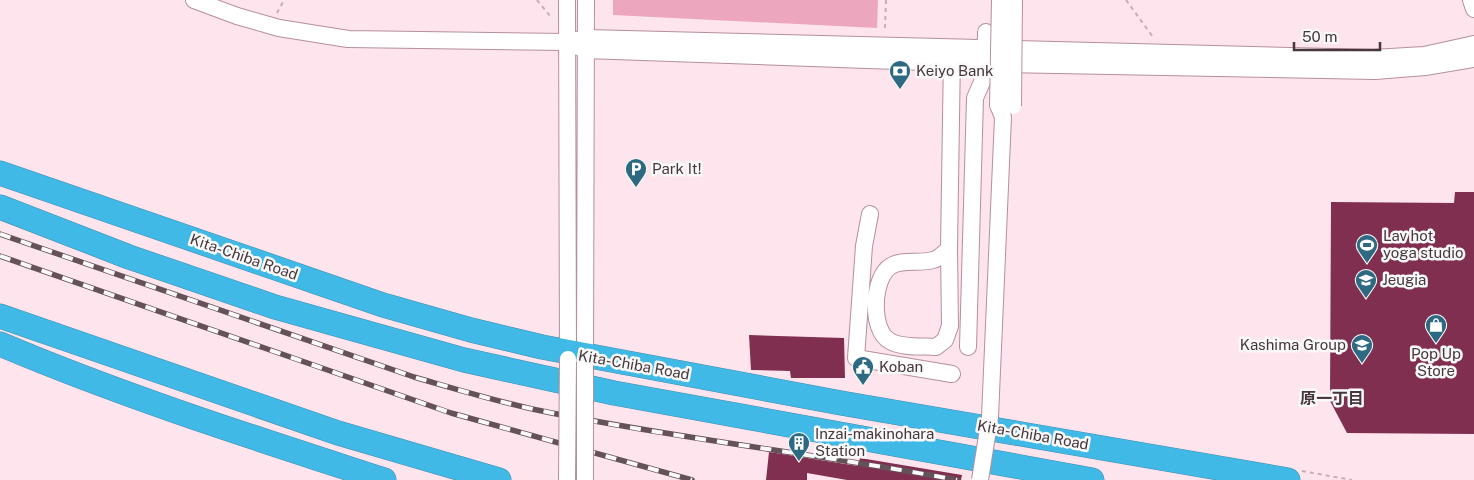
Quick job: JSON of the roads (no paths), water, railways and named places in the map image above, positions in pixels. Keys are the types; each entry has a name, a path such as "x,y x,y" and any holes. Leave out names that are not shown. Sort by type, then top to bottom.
{"highway":[{"name":"Kita-Chiba Road","path":"0,173 383,305 577,358 1288,480"},
{"name":"Kita-Chiba Road","path":"0,208 129,257 275,307 464,360 614,393 1092,480"},
{"path":"0,316 338,433 499,480"},
{"path":"0,344 58,369 165,408 384,480"},
{"path":"1150,455 1179,469 1221,480"}],"street":[{"path":"194,0 236,16 279,28 348,39 566,42 952,63 986,48 1375,71 1425,67 1474,59"},
{"path":"567,0 566,42 577,358 586,480"},
{"path":"567,480 577,358 586,0"},
{"path":"1000,0 1005,109"},
{"path":"980,480 990,417 1005,109 1014,0"},
{"path":"1471,0 1474,9"},
{"path":"586,44 953,47 1373,58 1424,55 1474,44"},
{"path":"949,249 934,260 893,264 884,271 876,290 877,321 883,336 891,342 936,347 945,340 950,326 949,249 953,47"},
{"path":"968,347 975,98 985,76 986,48"},
{"path":"870,214 864,246 856,358 952,374"}],"railway":[{"path":"0,234 414,377 493,399 542,411 645,430 957,480"},
{"path":"0,256 451,413 692,480"}],"place":[{"name":"Keiyo Bank","path":"900,90"},
{"name":"Park It!","path":"636,188"},
{"name":"Lav hot yoga studio","path":"1367,264"},
{"name":"Jeugia","path":"1366,299"},
{"name":"Pop Up Store","path":"1436,344"},
{"name":"Kashima Group","path":"1362,364"},
{"name":"Koban","path":"863,386"},
{"name":"Inzai-makinohara Station","path":"799,462"}],"district":[{"name":"原一丁目","path":"1332,398"}]}
